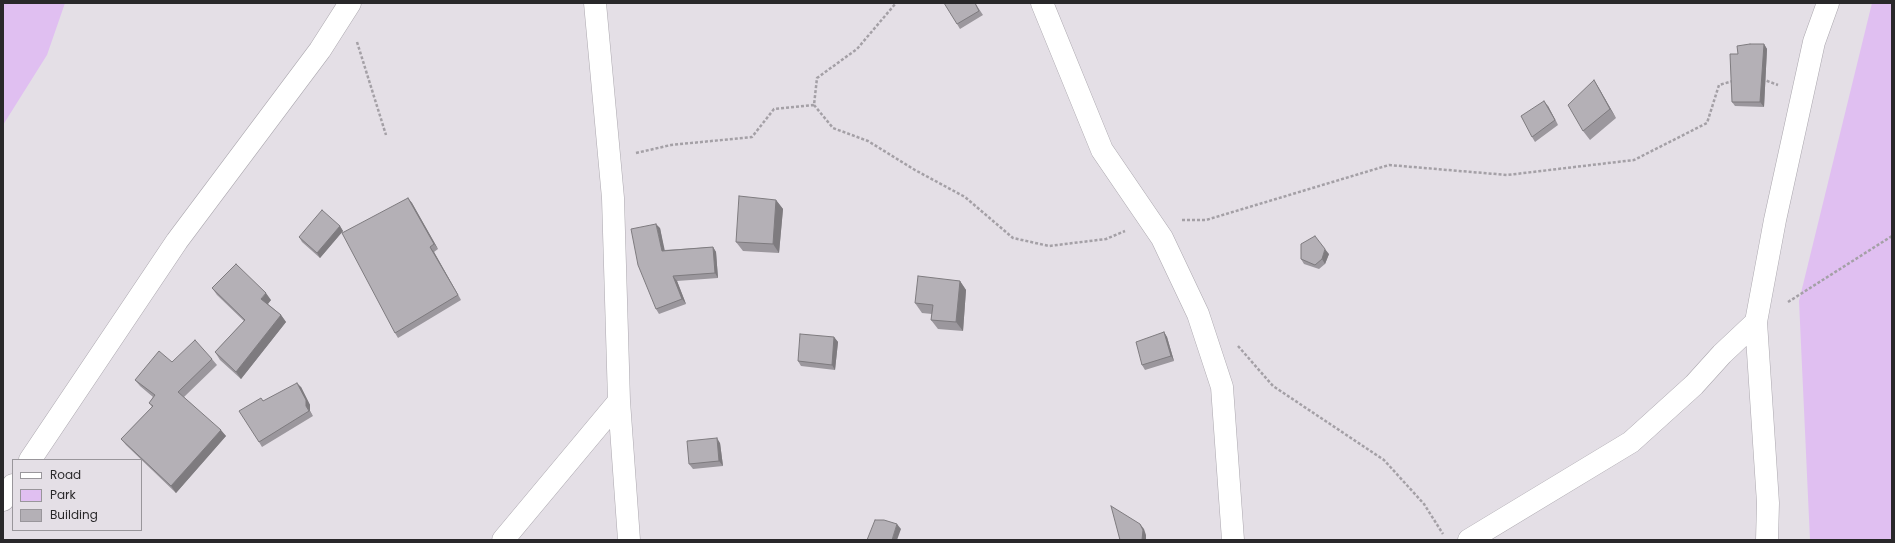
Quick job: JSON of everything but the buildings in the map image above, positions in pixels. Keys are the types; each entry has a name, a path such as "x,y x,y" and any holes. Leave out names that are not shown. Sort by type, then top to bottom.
{"street":[{"path":"595,3 608,159 613,198 619,400 629,540"},
{"path":"1042,3 1102,150 1162,238 1198,314 1222,387 1233,540"},
{"path":"1767,540 1768,503 1756,322 1775,220 1814,42 1828,3"},
{"path":"31,459 177,241 320,50 348,5"},
{"path":"1469,540 1631,442 1694,385 1722,354 1756,322"},
{"path":"503,540 619,400"},
{"path":"3,500 12,486"}],"path":[{"path":"896,3 857,49 817,78 814,105 833,128 868,140 915,170 965,197 1013,238 1049,246 1106,239 1150,221 1206,220 1389,165 1507,175 1634,160 1708,123 1719,85 1739,79"},
{"path":"348,5 386,135"},
{"path":"1760,78 1802,96"},
{"path":"608,159 671,145 752,137 774,109 814,105"},
{"path":"1756,322 1892,236"},
{"path":"1237,345 1273,386 1384,460 1424,504 1447,540"}],"green space":[{"path":"3,3 65,3 47,55 3,125"},
{"path":"1872,3 1892,3 1892,540 1810,540 1799,301"}]}
